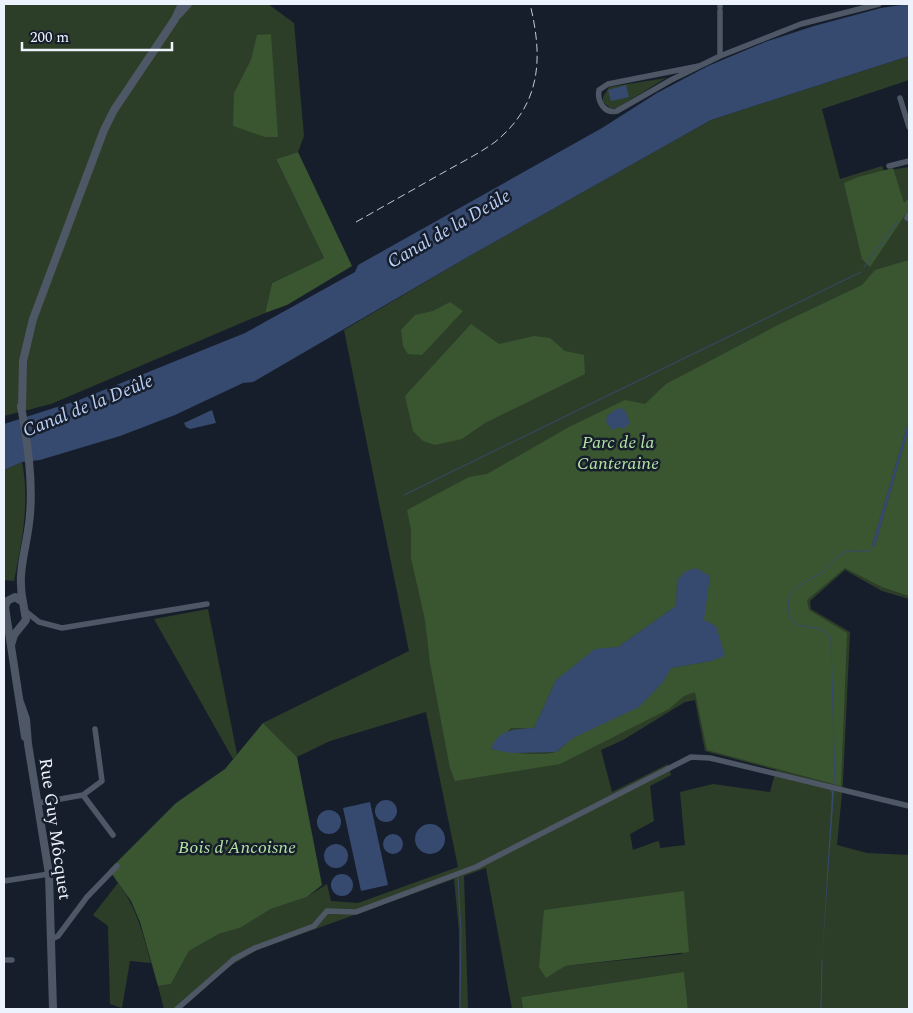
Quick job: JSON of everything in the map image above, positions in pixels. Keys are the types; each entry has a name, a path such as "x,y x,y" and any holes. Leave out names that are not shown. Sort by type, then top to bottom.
{"street":[{"path":"175,19 182,4"},
{"path":"39,622 12,628 6,622 4,612 6,602 11,598 19,582 29,522 29,476 18,382 20,349 27,324 110,118 175,19 188,4"},
{"path":"699,66 608,84 599,90 599,98 605,109 610,112 617,111 720,56 801,24 877,4"},
{"path":"720,7 720,56"},
{"path":"900,98 906,109 909,127"},
{"path":"889,166 909,161"},
{"path":"11,644 13,637 26,620 19,582"},
{"path":"11,598 19,598 39,622 54,628 66,628 207,604"},
{"name":"Rue Guy Môcquet","path":"6,622 20,702 22,727 28,744 49,874 53,1009"},
{"path":"38,803 83,795 103,779 95,729"},
{"path":"177,1009 237,957 314,926 327,911 356,912 489,861 694,757 909,806"},
{"path":"83,795 113,835"},
{"path":"52,939 58,936 87,897 117,866"},
{"path":"4,881 49,874"},
{"path":"4,960 12,960"}],"green space":[{"path":"4,4 268,4 294,23 304,136 298,152 276,159 324,258 272,283 265,313 51,404 4,416"},
{"path":"271,34 278,137 265,137 233,126 234,93 251,60 257,35"},
{"name":"Parc de la Canteraine","path":"909,56 909,80 822,109 840,179 882,166 884,171 909,167 909,599 882,591 845,570 810,601 811,609 850,632 843,783 837,845 867,853 909,855 909,1009 688,1009 684,973 521,997 523,1009 512,1009 486,868 464,876 468,1009 459,1009 459,931 454,879 257,950 230,966 181,1009 164,1009 158,986 171,984 189,951 219,934 240,928 271,909 307,897 327,884 331,901 358,903 458,867 426,712 330,741 297,757 263,723 409,651 344,330 473,254 711,120","holes":["695,700 705,751 776,770 770,792 713,784 680,792 685,845 660,848 659,841 633,850 630,834 654,821 650,786 671,775 668,764 612,792 601,750 623,740 685,702","684,892 682,954 565,966"]},
{"path":"666,78 617,108 610,108 603,102 603,97 609,87"},
{"path":"298,152 352,266 287,305 265,313 272,283 324,258 276,159"},
{"path":"893,168 904,203 909,198 909,209 870,267 862,259 844,183 858,177"},
{"path":"909,260 909,419 872,545 875,546 909,428 909,596 882,587 845,568 807,600 809,610 847,633 841,786 707,750 695,692 684,696 669,709 560,764 455,781 450,768 430,663 425,620 411,558 411,530 407,510 469,477 487,474 569,427 625,400 645,404 666,384 778,325 862,285 875,270","holes":["677,581 704,620 711,661 671,668 651,695 628,712 574,737 556,752 533,754 491,749 511,728 534,728 556,680 595,650 618,647 676,606"]},
{"path":"450,302 463,311 422,355 408,354 403,346 401,330 415,315 433,311"},
{"path":"471,324 499,344 534,336 550,338 565,351 584,355 585,374 485,423 462,439 435,445 423,441 413,431 405,396"},
{"path":"22,462 25,507 22,537 14,581 4,580 4,470"},
{"path":"208,609 237,754 233,759 154,619"},
{"name":"Bois d'Ancoisne","path":"263,723 297,757 322,885 307,897 271,909 240,928 219,934 189,951 171,984 158,986 140,922 131,901 109,870 176,803 225,769"},
{"path":"118,883 135,912 151,963 130,961 122,1008 110,1004 108,926 93,915"},
{"path":"684,891 689,952 565,966 546,978 539,967 544,910"},
{"path":"684,972 688,1009 523,1009 521,997"}],"water":[{"name":"Canal de la Deûle","path":"909,4 909,56 711,120 473,254 253,382 243,383 175,415 120,436 40,460 22,462 4,470 4,424 79,400 245,333 355,272 358,265 602,128 657,93 708,66 765,42 814,26 881,8"},
{"path":"626,85 629,97 611,101 608,90"},
{"path":"618,408 625,410 630,423 624,429 620,427 612,430 606,422 607,416"},
{"path":"212,410 216,423 190,429 186,427 184,423"},
{"path":"909,419 909,428 875,546 872,545"},
{"path":"696,568 710,576 704,620 716,626 725,656 711,661 671,668 663,682 639,707 573,738 556,752 511,753 491,749 498,737 508,731 534,728 556,680 595,649 618,647 676,606 677,581 684,572"},
{"path":"830,790 834,791 822,961 832,793"},
{"path":"386,800 394,803 397,811 394,819 386,822 378,819 375,811 378,803"},
{"path":"370,802 388,885 361,891 343,808"},
{"path":"329,810 337,814 341,822 337,830 329,834 321,830 317,822 321,814"},
{"path":"430,824 436,825 444,833 444,845 436,853 430,854 424,853 416,845 415,839 416,833 424,825"},
{"path":"393,834 400,837 403,844 400,851 393,854 386,851 383,844 386,837"},
{"path":"336,844 344,848 348,856 344,864 336,868 328,864 324,856 328,848"},
{"path":"338,874 346,874 353,881 353,889 346,896 338,896 331,889 331,881"}],"waterway":[{"path":"864,267 897,222"},
{"path":"404,495 861,272"},
{"path":"835,785 831,639 824,631 798,625 794,622 788,608 789,600 795,589 822,572 845,552 868,551 873,546"},
{"path":"458,877 461,933 460,1009"},
{"path":"821,1009 822,960"}],"railway":[{"path":"356,222 483,150 511,127 522,112 530,96 535,79 537,43 530,4"}]}
